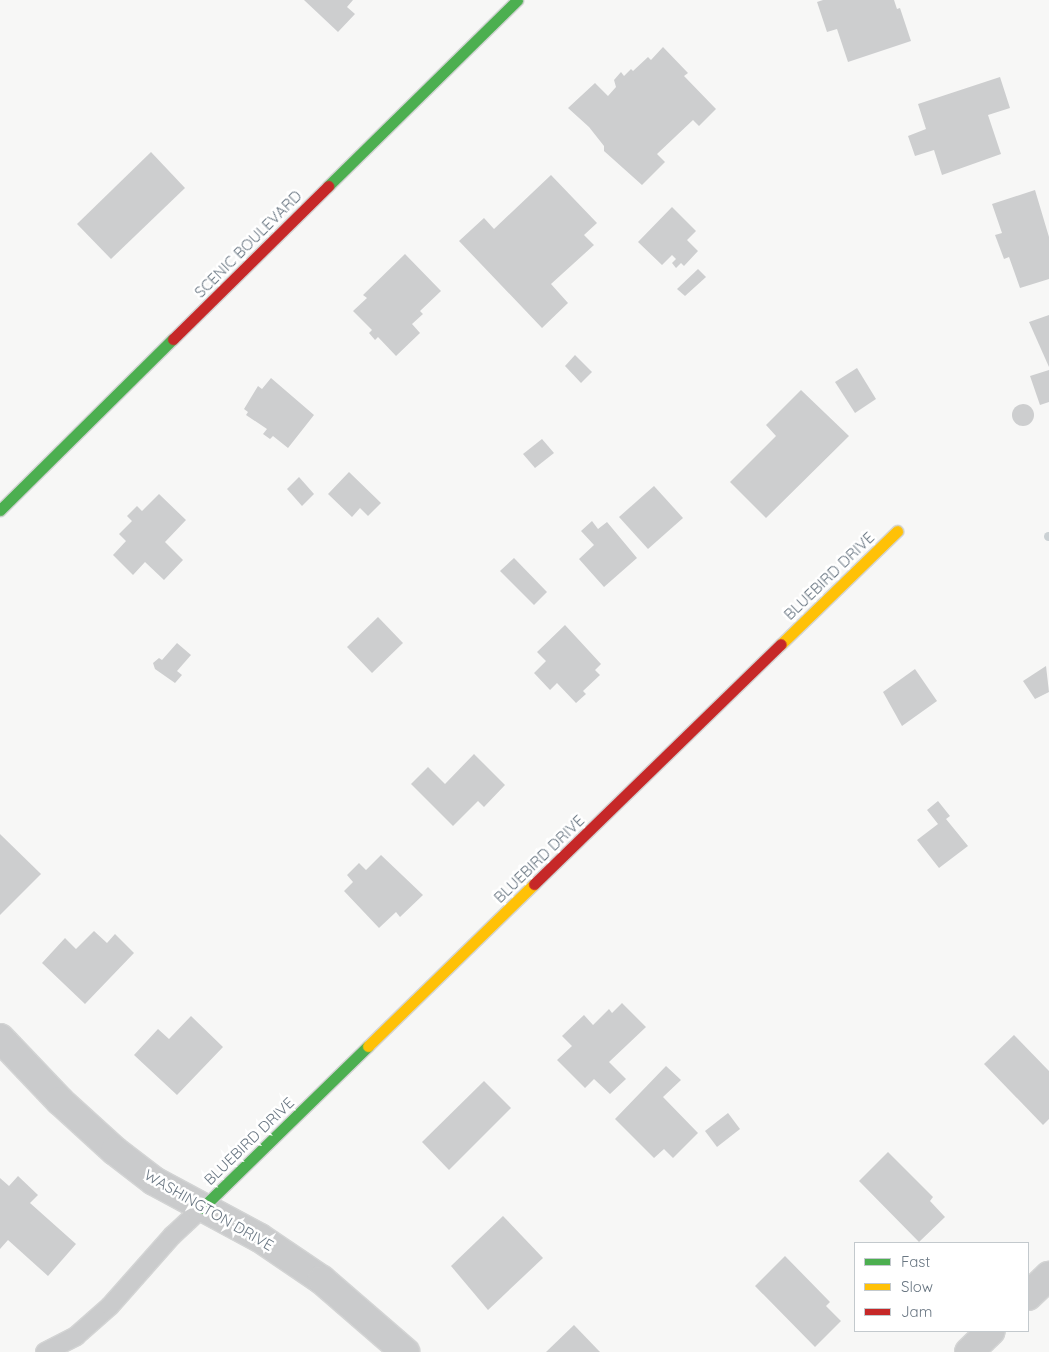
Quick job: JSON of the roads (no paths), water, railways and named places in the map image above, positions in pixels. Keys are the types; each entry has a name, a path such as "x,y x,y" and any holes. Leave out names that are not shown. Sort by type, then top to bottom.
{"street":[{"name":"SCENIC BOULEVARD","path":"0,510 517,0"},
{"name":"BLUEBIRD DRIVE","path":"202,1208 897,531"},
{"name":"WASHINGTON DRIVE","path":"0,1038 60,1101 115,1151 154,1182 260,1238 322,1280 405,1352"},
{"path":"1029,1295 1049,1276"},
{"path":"969,1352 991,1332"}],"lane":[{"path":"45,1352 76,1336 110,1306 172,1236 202,1208"}]}
